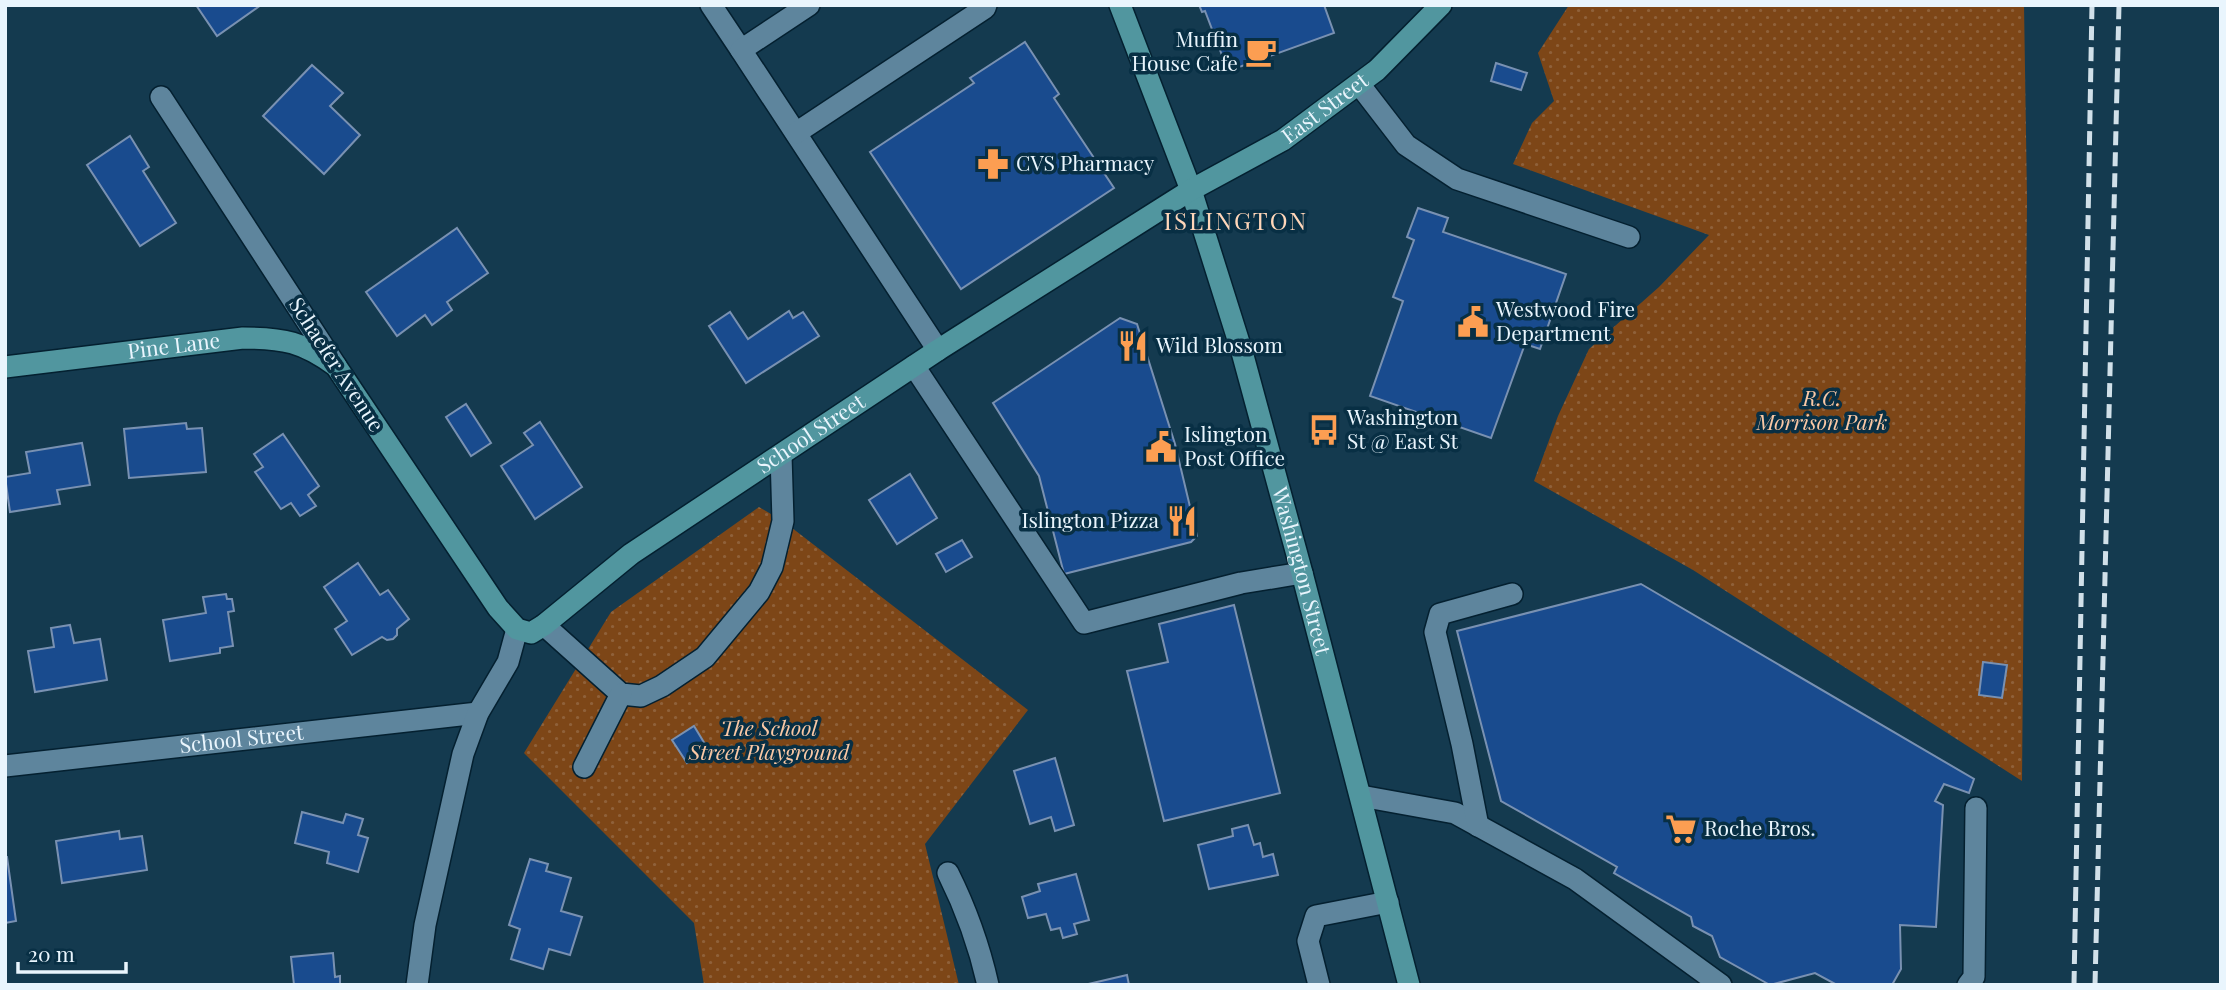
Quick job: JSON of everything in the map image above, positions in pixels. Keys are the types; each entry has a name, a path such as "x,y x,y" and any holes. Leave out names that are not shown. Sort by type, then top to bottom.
{"street":[{"path":"712,5 938,350"},
{"path":"796,133 986,5"},
{"name":"Washington Street","path":"1120,5 1192,190 1242,352 1303,573 1409,985"},
{"name":"East Street","path":"1192,190 1283,140 1359,84 1441,5"},
{"path":"741,50 803,7"},
{"path":"1359,84 1406,145 1457,179 1629,237"},
{"name":"Schaefer Avenue","path":"161,97 336,366 498,608 517,629"},
{"name":"School Street","path":"544,625 632,554 938,350 1192,190"},
{"name":"Pine Lane","path":"5,367 243,338 294,342 314,350 336,366"},
{"path":"914,366 1084,624 1241,583 1303,573"},
{"path":"417,985 425,925 463,754 478,713 508,662 517,629 531,633 544,625 621,694 641,696 662,686 705,657 759,592 772,567 783,522 781,455"},
{"path":"1479,826 1435,632 1440,614 1511,594"},
{"path":"584,767 621,694"},
{"name":"School Street","path":"5,766 478,713"},
{"path":"1361,796 1455,813 1575,879 1721,985"},
{"path":"1968,985 1974,977 1976,808"},
{"path":"948,873 973,929 988,985"},
{"path":"1319,985 1308,941 1316,916 1388,902"}],"green space":[{"name":"R.C. Morrison Park","path":"1569,5 2024,5 2027,199 2022,781 1693,570 1534,481 1558,416 1589,349 1659,287 1709,235 1513,164 1532,123 1554,101 1538,53"},
{"name":"The School Street Playground","path":"759,507 783,521 1028,710 925,844 959,985 704,985 694,923 524,753 611,612"}],"building":[{"path":"196,5 261,5 217,36"},
{"path":"1199,5 1324,5 1334,33 1228,71 1205,11 1202,12"},
{"path":"1025,42 1059,94 1054,98 1114,188 961,289 870,152 974,83 970,78"},
{"path":"1496,63 1527,73 1521,90 1491,81"},
{"path":"312,65 343,93 330,106 360,135 324,174 263,116"},
{"path":"130,136 149,167 143,171 176,223 140,246 87,165"},
{"name":"Westwood Fire Department","path":"1418,208 1448,218 1443,232 1566,274 1540,349 1525,344 1491,438 1370,396 1403,301 1393,297 1414,240 1407,237"},
{"path":"457,228 488,273 447,302 452,310 432,325 425,315 397,336 366,292"},
{"path":"789,311 793,318 803,312 819,336 746,383 709,326 730,312 748,339"},
{"path":"1120,318 1137,324 1175,444 1197,536 1191,542 1064,574 1039,476 993,403"},
{"path":"466,404 491,443 471,456 446,417"},
{"path":"540,422 582,487 535,519 501,466 533,445 524,433"},
{"path":"186,423 187,429 202,428 206,472 129,478 124,429"},
{"path":"283,434 319,486 308,495 316,506 300,516 291,503 281,509 255,472 263,467 254,454"},
{"path":"82,443 90,485 57,490 60,504 10,512 5,477 30,473 26,452"},
{"path":"910,474 937,518 897,544 869,500"},
{"path":"962,540 972,557 946,572 936,554"},
{"path":"358,563 380,595 388,590 409,619 397,629 397,635 393,639 382,637 352,655 335,629 347,621 324,587"},
{"path":"1641,584 1974,779 1969,793 1944,784 1935,801 1943,805 1936,927 1900,925 1901,969 1892,985 1837,985 1815,973 1770,985 1720,957 1712,936 1693,926 1691,917 1614,873 1617,867 1501,801 1457,631"},
{"path":"226,594 227,599 232,599 234,611 228,612 233,646 220,648 220,653 170,661 163,620 206,613 203,597"},
{"path":"1234,605 1280,793 1164,821 1127,671 1168,662 1159,624"},
{"path":"70,625 74,643 100,639 107,680 35,692 28,651 54,647 51,628"},
{"path":"1983,662 2007,665 2002,698 1979,695"},
{"path":"694,726 708,749 687,763 672,740"},
{"path":"1055,758 1074,825 1055,831 1051,817 1030,824 1014,771"},
{"path":"302,812 343,823 346,814 363,819 358,835 368,838 358,872 327,863 329,852 295,843"},
{"path":"1248,825 1254,845 1260,843 1263,857 1273,854 1278,875 1209,889 1198,845 1233,836 1232,829"},
{"path":"119,831 120,839 142,836 147,870 62,883 56,841"},
{"path":"5,857 16,921 5,923"},
{"path":"530,859 548,864 546,871 571,878 561,911 582,917 570,955 549,949 543,969 511,959 520,929 509,925"},
{"path":"1076,874 1089,920 1074,924 1077,934 1063,938 1060,928 1051,930 1046,914 1028,918 1022,897 1040,891 1038,884"},
{"path":"333,953 335,977 340,976 340,985 294,985 291,957"},
{"path":"1127,975 1129,985 1084,985"}],"railway":[{"path":"2074,985 2092,5"},
{"path":"2095,985 2119,5"}],"place":[{"name":"Muffin House Cafe","path":"1261,52"},
{"name":"CVS Pharmacy","path":"993,164"},
{"name":"Westwood Fire Department","path":"1473,322"},
{"name":"Wild Blossom","path":"1133,346"},
{"name":"Washington St @ East St","path":"1324,430"},
{"name":"Islington Post Office","path":"1161,447"},
{"name":"Islington Pizza","path":"1182,521"},
{"name":"Roche Bros.","path":"1681,829"}],"district":[{"name":"ISLINGTON","path":"1236,222"}]}
